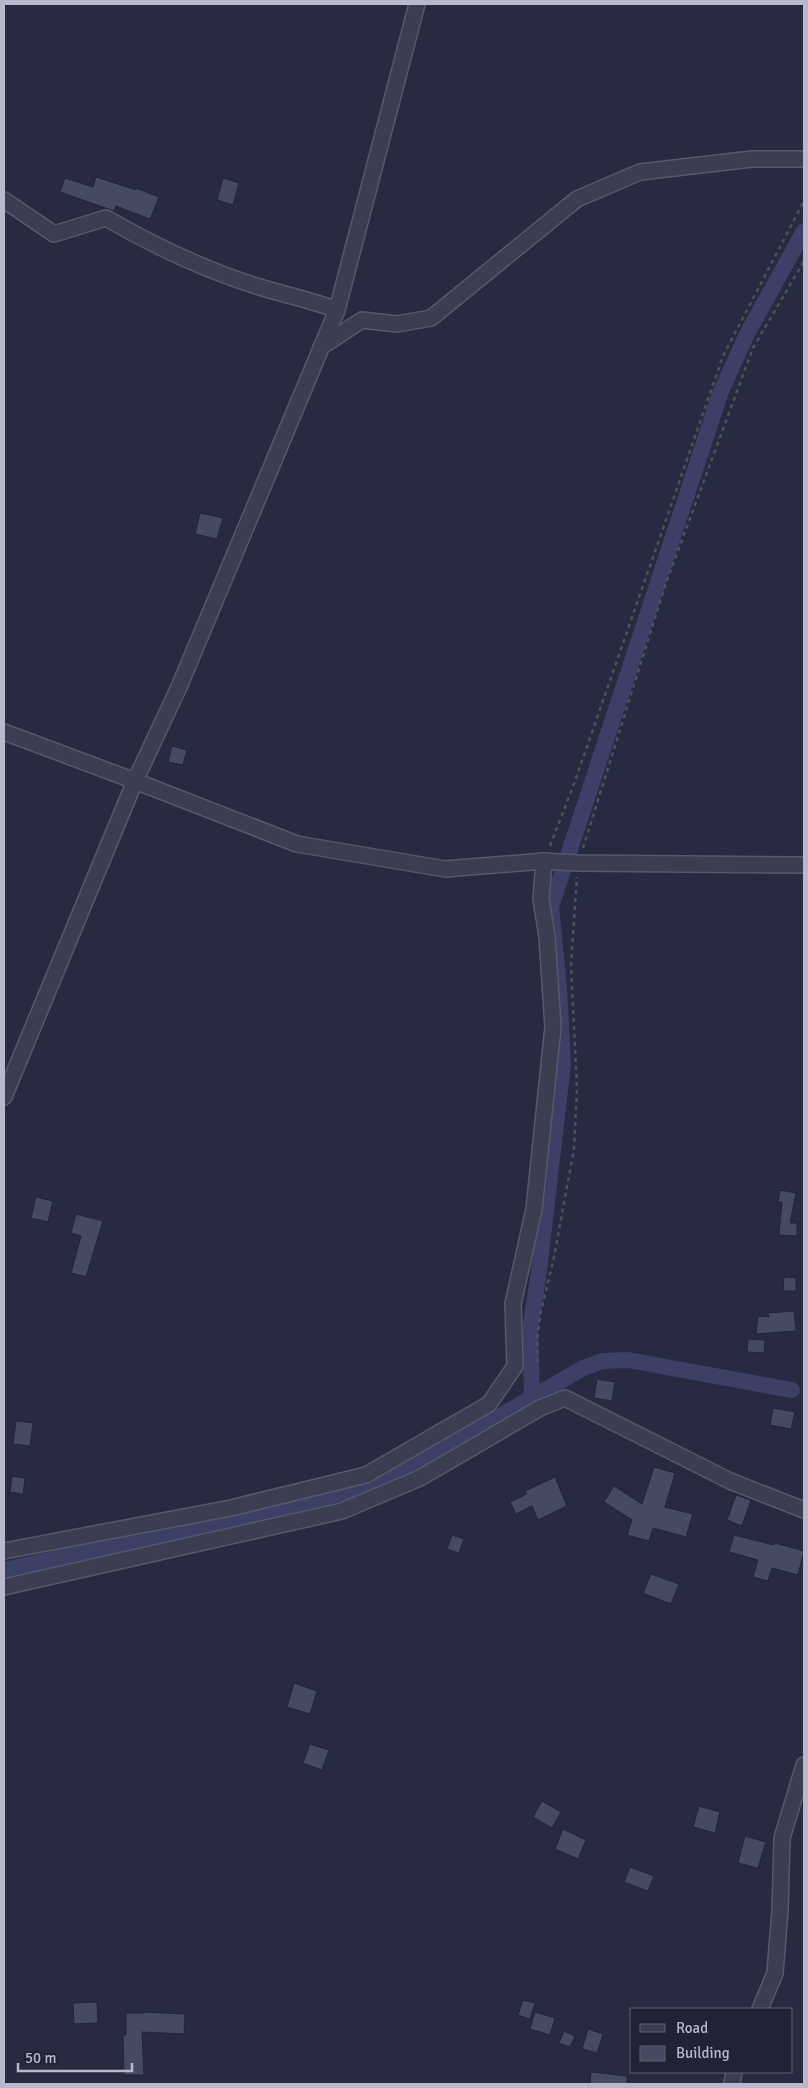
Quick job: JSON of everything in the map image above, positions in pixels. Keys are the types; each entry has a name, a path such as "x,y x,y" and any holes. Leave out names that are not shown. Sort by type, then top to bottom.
{"street":[{"path":"4,1097 135,781 179,687 337,310 417,4"},
{"path":"321,347 362,320 396,324 431,318 577,199 640,172 752,159 804,159"},
{"path":"4,200 54,234 106,218 147,242 208,269 271,290 312,300 337,310"},
{"path":"4,732 297,844 445,868 544,862 804,865"},
{"path":"4,1550 231,1508 366,1475 489,1404 515,1366 513,1304 534,1209 553,1026 547,937 541,899 544,862"},
{"path":"4,1587 342,1511 420,1478 540,1408 565,1398 730,1481 804,1510"},
{"path":"760,2008 775,1973 780,1910 782,1838 804,1764"}],"path":[{"path":"544,862 574,784 723,356 804,202"},
{"path":"538,1362 537,1342 540,1316 554,1257 574,1149 577,1088 571,965 578,863 666,586 753,348 804,261"}],"building":[{"path":"96,177 136,190 136,188 159,197 150,219 116,206 114,211 60,192 65,178 93,187"},
{"path":"223,178 239,183 233,205 217,200"},
{"path":"200,513 223,518 217,539 195,534"},
{"path":"172,746 187,750 183,765 168,762"},
{"path":"780,1190 796,1193 790,1223 797,1223 797,1236 779,1235 782,1202 778,1202"},
{"path":"36,1197 53,1201 48,1222 31,1218"},
{"path":"76,1214 103,1221 86,1277 71,1273 81,1236 71,1233"},
{"path":"784,1277 796,1278 796,1291 783,1291"},
{"path":"794,1311 796,1331 756,1334 758,1316 769,1317 768,1313"},
{"path":"748,1339 765,1340 764,1353 747,1352"},
{"path":"597,1379 615,1382 612,1401 594,1398"},
{"path":"773,1408 795,1412 791,1429 770,1425"},
{"path":"16,1421 33,1423 30,1446 13,1444"},
{"path":"654,1467 675,1473 665,1507 693,1514 686,1537 653,1528 649,1541 627,1535 632,1520 604,1502 614,1486 642,1504"},
{"path":"12,1476 25,1478 23,1494 10,1492"},
{"path":"555,1477 567,1506 538,1520 532,1506 516,1514 510,1502 527,1494 525,1491"},
{"path":"736,1495 751,1500 742,1526 727,1520"},
{"path":"452,1535 464,1539 459,1553 447,1549"},
{"path":"734,1535 804,1551 798,1575 772,1568 768,1581 753,1577 758,1560 729,1552"},
{"path":"651,1574 679,1584 671,1604 643,1593"},
{"path":"294,1683 317,1691 310,1714 287,1707"},
{"path":"310,1744 329,1750 322,1770 303,1763"},
{"path":"542,1801 561,1812 552,1828 533,1817"},
{"path":"699,1806 720,1812 715,1833 693,1827"},
{"path":"563,1829 586,1840 578,1859 555,1849"},
{"path":"745,1836 766,1842 758,1868 738,1863"},
{"path":"630,1867 654,1876 648,1891 624,1882"},
{"path":"523,2000 535,2003 530,2019 518,2015"},
{"path":"97,2002 98,2023 74,2024 73,2003"},
{"path":"535,2012 555,2018 550,2035 530,2029"},
{"path":"126,2013 185,2014 184,2034 142,2032 144,2075 124,2075 123,2035 126,2035"},
{"path":"588,2029 603,2034 597,2053 582,2049"},
{"path":"564,2031 575,2036 570,2047 559,2043"},
{"path":"591,2072 627,2076 627,2084 590,2084"}],"waterway":[{"path":"532,1397 530,1331 539,1271 563,1064 559,987 551,907 721,391 748,332 804,231"},
{"path":"4,1570 381,1485 583,1368 603,1361 628,1360 792,1390"}]}
